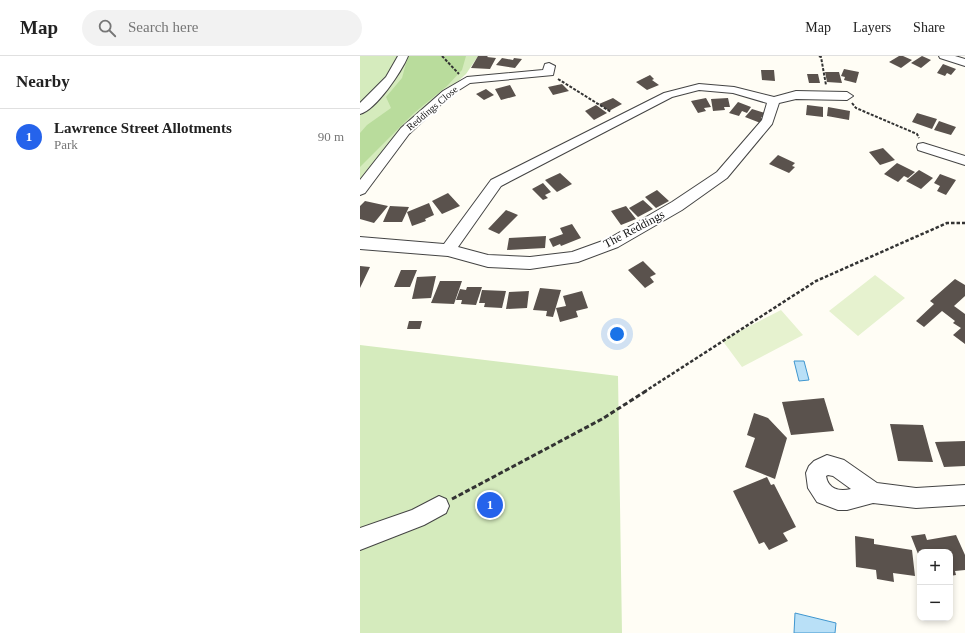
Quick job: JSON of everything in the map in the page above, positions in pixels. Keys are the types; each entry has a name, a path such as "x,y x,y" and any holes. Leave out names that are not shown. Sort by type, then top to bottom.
{"street":[{"path":"360,110 387,84 398,68 403,56"},
{"path":"944,56 965,63"},
{"name":"Reddings Close","path":"360,190 405,130 447,93 467,80 549,70"},
{"path":"448,250 496,183 668,95 699,87 734,90 774,101 796,95 847,96"},
{"name":"The Reddings","path":"360,243 448,250 488,261 530,264 573,258 613,243 677,206 722,175 768,121 774,101"},
{"path":"923,147 965,161"},
{"path":"873,493 916,498 965,495"},
{"path":"360,539 417,518 439,506"}],"path":[{"path":"442,56 452,68 467,80"},
{"path":"819,56 821,57 829,96"},
{"path":"549,70 622,119"},
{"path":"847,96 856,108 918,134 923,147"},
{"path":"439,506 602,420 816,281 947,223 965,223"}],"green space":[{"path":"360,56 478,56 466,74 404,132 360,185"},
{"path":"408,56 466,56 462,70 447,86 414,113 360,167 360,133 367,125 391,108 386,97 402,78"},
{"path":"875,275 905,298 858,336 829,311"},
{"path":"781,310 803,335 742,367 722,340"},
{"path":"360,345 618,376 622,633 360,633"}],"water":[{"path":"794,361 804,361 809,380 799,381"},
{"path":"795,613 836,623 835,633 794,633"}],"building":[{"path":"478,56 496,58 490,69 471,68"},
{"path":"899,56 912,60 901,68 889,62"},
{"path":"922,56 931,60 921,68 911,63"},
{"path":"502,58 513,60 514,58 522,59 515,68 496,65"},
{"path":"943,64 956,69 951,75 947,73 945,76 937,73"},
{"path":"844,69 859,72 856,83 844,80 845,77 841,76"},
{"path":"761,70 774,70 775,81 762,80"},
{"path":"825,72 839,72 842,83 827,82"},
{"path":"807,74 818,74 820,83 809,83"},
{"path":"650,75 654,79 652,80 659,85 647,90 636,82"},
{"path":"562,84 569,91 553,95 548,87"},
{"path":"510,85 516,96 501,100 495,89"},
{"path":"486,89 494,95 484,100 476,94"},
{"path":"613,98 622,104 609,111 599,104"},
{"path":"706,98 711,107 704,108 706,111 698,113 691,101"},
{"path":"728,98 730,107 724,107 725,110 713,111 711,99"},
{"path":"738,102 751,107 747,113 742,111 739,116 729,113"},
{"path":"596,105 607,113 594,120 585,111"},
{"path":"807,105 823,107 823,117 806,115"},
{"path":"828,107 850,111 849,120 827,116"},
{"path":"752,109 765,113 761,118 766,120 763,124 745,117"},
{"path":"917,113 937,119 932,129 912,122"},
{"path":"939,121 956,127 951,135 934,130"},
{"path":"883,148 895,160 880,165 869,152"},
{"path":"778,155 795,163 792,166 795,167 789,173 769,164"},
{"path":"897,163 915,172 908,178 904,176 898,182 884,174"},
{"path":"919,170 933,178 921,189 906,181"},
{"path":"560,173 572,184 557,192 545,180"},
{"path":"940,174 956,180 946,195 937,191 940,186 934,183"},
{"path":"543,183 551,192 545,195 548,198 543,200 532,189"},
{"path":"657,190 669,201 656,208 645,197"},
{"path":"448,193 460,206 442,214 432,201"},
{"path":"643,200 653,209 638,217 629,208"},
{"path":"365,201 388,206 374,223 360,219 360,206"},
{"path":"429,203 434,215 425,219 426,221 412,226 407,212"},
{"path":"390,206 409,207 402,222 383,222"},
{"path":"626,206 636,219 621,225 611,211"},
{"path":"506,210 518,215 499,234 488,229"},
{"path":"572,224 581,238 561,246 560,244 553,247 549,239 563,234 560,228"},
{"path":"546,236 545,248 507,250 509,238"},
{"path":"643,261 656,274 650,277 654,282 645,288 628,270"},
{"path":"360,266 370,267 360,288"},
{"path":"401,270 417,270 410,287 394,287"},
{"path":"436,276 431,298 412,299 417,277"},
{"path":"955,279 965,285 965,296 954,306 965,314 965,344 953,335 961,328 953,323 955,321 942,311 924,327 916,321 934,304 930,301"},
{"path":"440,281 462,281 454,304 431,303"},
{"path":"467,287 482,287 476,305 461,304 462,300 456,300 460,289 466,290"},
{"path":"540,288 561,290 553,317 546,316 547,311 533,310"},
{"path":"482,290 506,291 502,308 484,307 485,303 479,303"},
{"path":"529,291 527,308 506,309 509,292"},
{"path":"582,291 588,308 576,311 578,317 560,322 556,308 566,306 563,296"},
{"path":"409,321 422,321 420,329 407,329"},
{"path":"824,398 834,431 791,435 782,402"},
{"path":"754,413 768,418 787,438 775,479 745,467 755,438 747,435"},
{"path":"890,424 923,425 933,462 898,461"},
{"path":"965,441 965,466 944,467 935,442"},
{"path":"767,477 771,485 774,484 796,527 783,533 788,541 769,550 764,542 759,544 733,491"},
{"path":"925,534 927,540 956,535 965,555 965,570 955,571 956,575 953,576 953,549 917,549 917,551 911,536"},
{"path":"855,536 874,539 874,544 912,550 915,576 893,573 894,582 877,579 876,570 856,567"}],"place":[{"name":"Lawrence Street Allotments","path":"490,505"}]}
